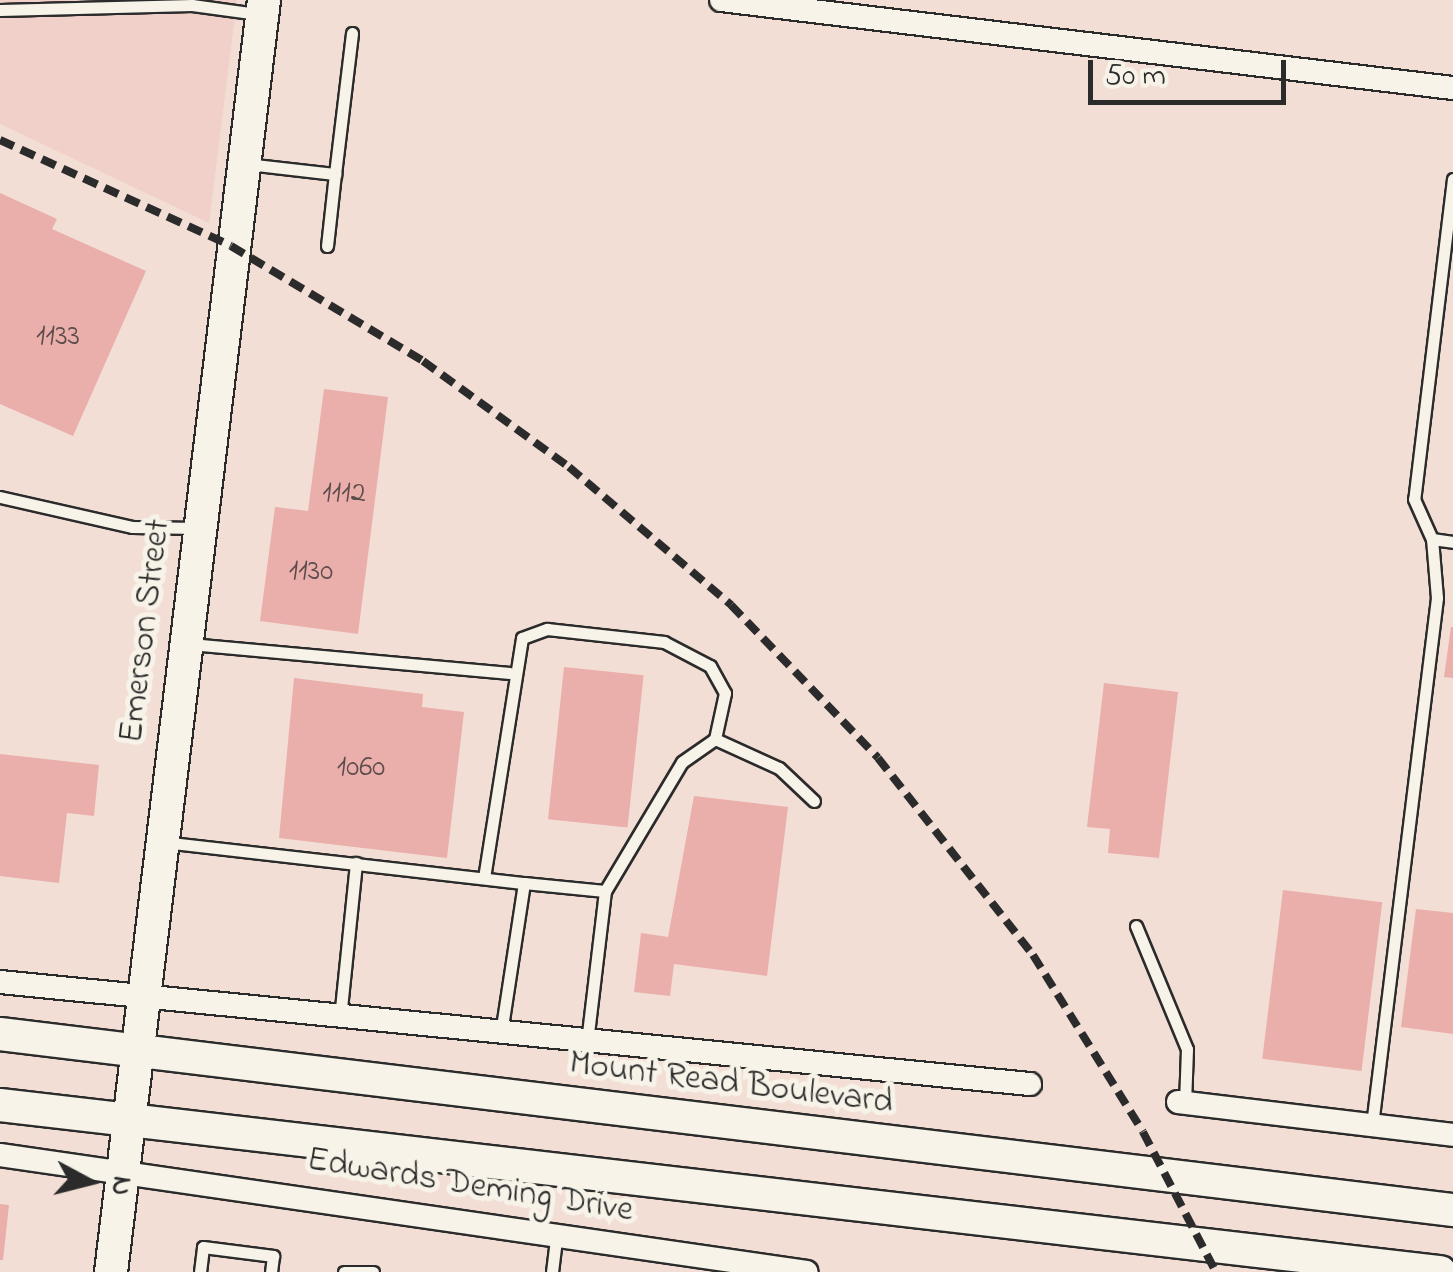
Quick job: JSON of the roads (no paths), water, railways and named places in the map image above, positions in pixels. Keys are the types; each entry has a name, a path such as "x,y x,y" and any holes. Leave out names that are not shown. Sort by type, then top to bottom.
{"main road":[{"name":"Emerson Street","path":"111,1272 242,163 264,7"},
{"name":"Mount Read Boulevard","path":"0,1034 1453,1210"},
{"path":"0,1106 1440,1272"}],"street":[{"path":"721,0 1453,88"},
{"name":"Mount Read Boulevard","path":"0,982 1030,1084"},
{"path":"1181,1102 1453,1135"},
{"path":"0,1155 124,1170"},
{"name":"Edwards Deming Drive","path":"124,1170 807,1272"}],"lane":[{"path":"0,10 158,3 264,7"},
{"path":"327,246 352,33"},
{"path":"242,163 335,174"},
{"path":"1372,1125 1438,598 1432,539 1414,499 1453,179"},
{"path":"0,497 132,528 198,528"},
{"path":"1432,539 1453,542"},
{"path":"484,878 510,673 522,638 546,629 664,642 710,666 725,693 715,738 682,762 605,890 587,1042"},
{"path":"185,644 510,673"},
{"path":"715,738 779,768 814,800"},
{"path":"162,842 605,890"},
{"path":"340,1018 356,863"},
{"path":"501,1034 524,882"},
{"path":"1136,926 1187,1048 1181,1102"},
{"path":"552,1272 556,1234"},
{"path":"200,1272 203,1248 273,1256 271,1272"},
{"path":"344,1272 373,1272"}],"railway":[{"path":"0,140 231,246 423,361 569,467 731,605 878,758 1033,955 1143,1132 1216,1272"}]}
